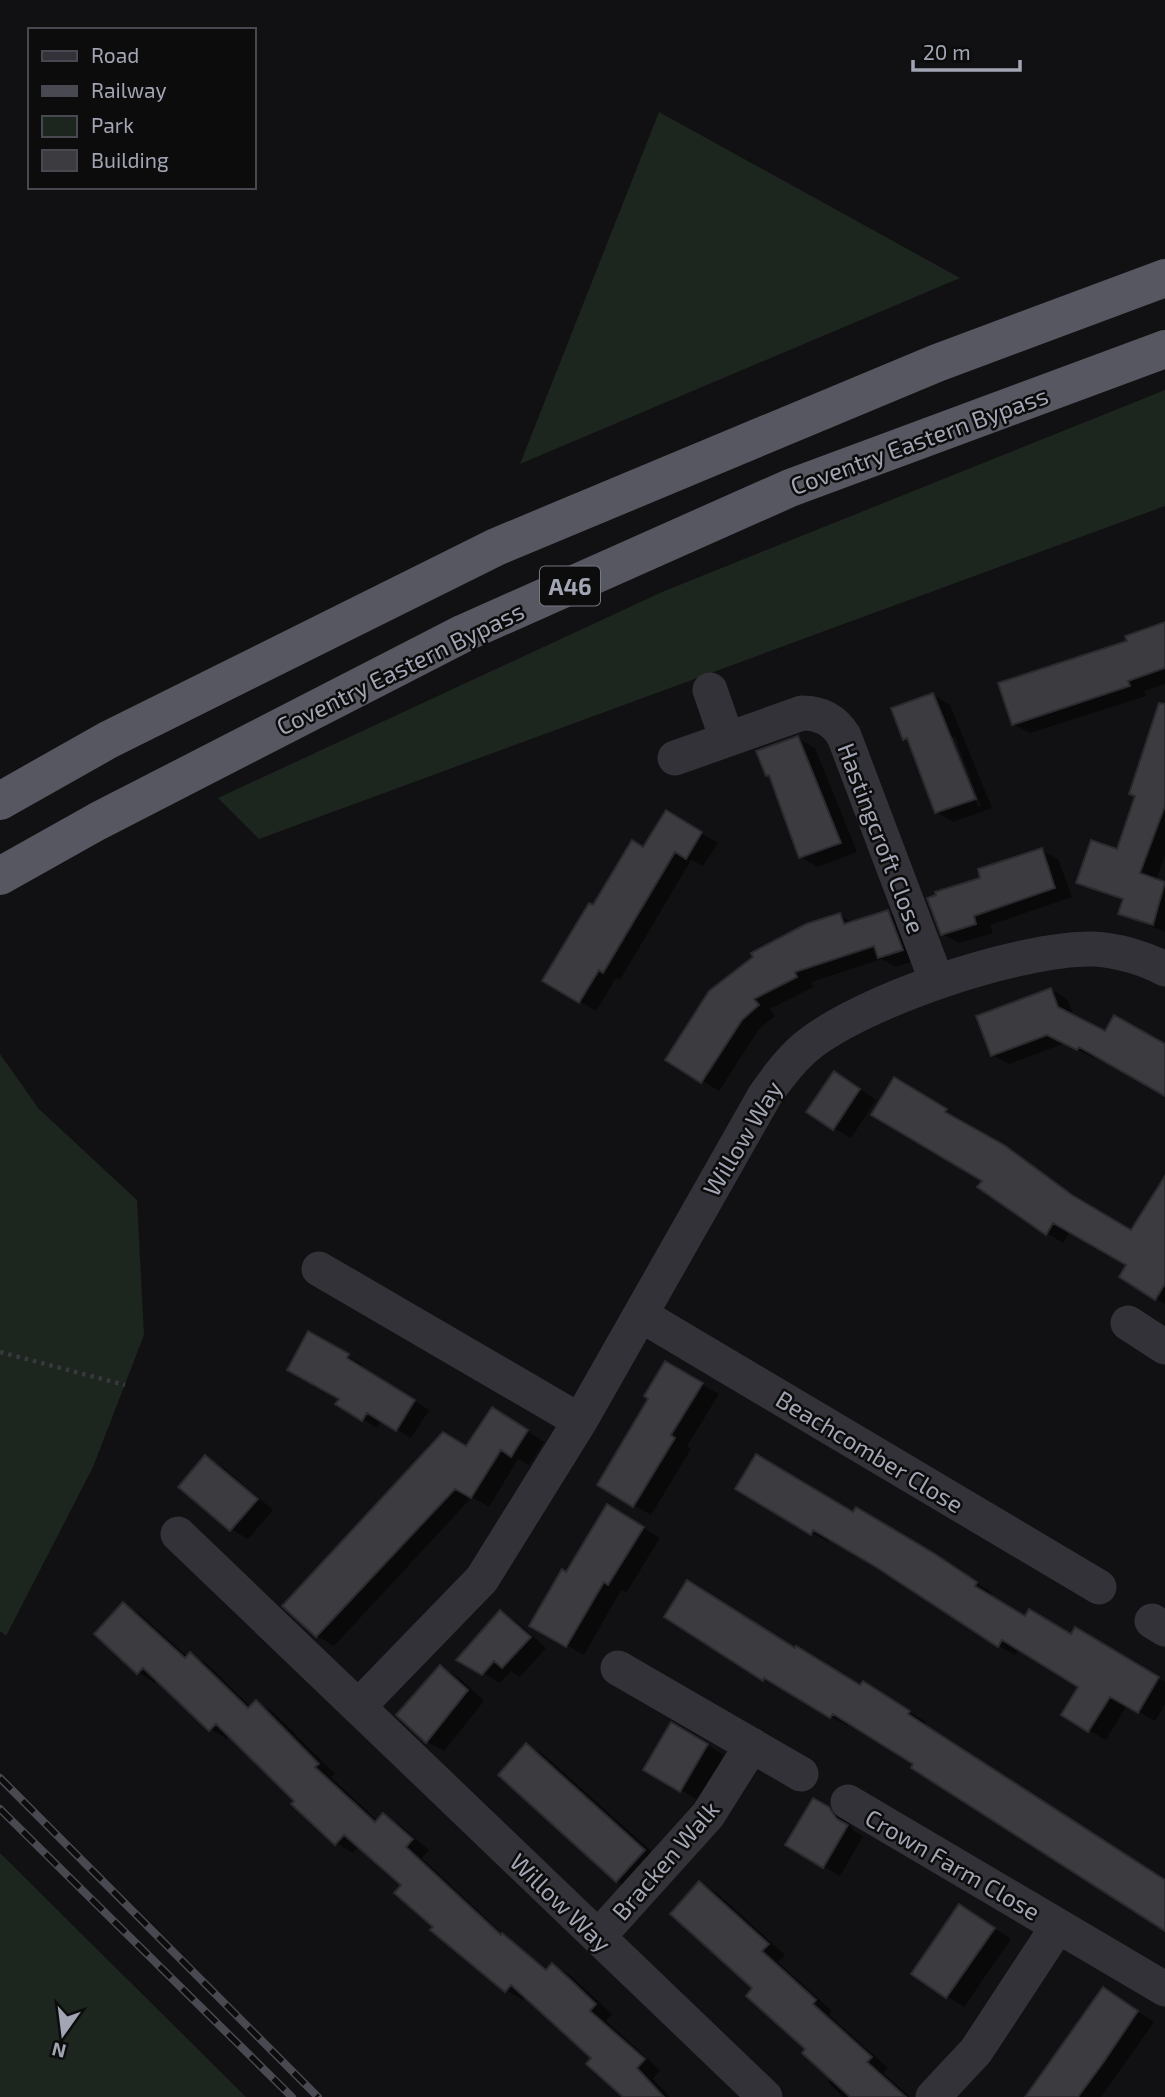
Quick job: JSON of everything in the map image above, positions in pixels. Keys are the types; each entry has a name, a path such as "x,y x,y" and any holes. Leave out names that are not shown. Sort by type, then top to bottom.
{"highway":[{"name":"A46","path":"0,801 108,740 496,547 937,363 1165,278"},
{"name":"Coventry Eastern Bypass","path":"0,876 97,821 464,634 790,488 1165,349"}],"street":[{"path":"710,690 727,739"},
{"name":"Hastingcroft Close","path":"675,758 802,713 822,715 839,728 937,982"},
{"name":"Willow Way","path":"358,1707 482,1579 580,1421 765,1095 786,1066 807,1046 832,1030 937,982 1034,954 1096,949 1164,964"},
{"path":"319,1269 580,1421"},
{"name":"Beachcomber Close","path":"641,1315 1099,1587"},
{"path":"1128,1323 1164,1344"},
{"name":"Willow Way","path":"178,1534 765,2097"},
{"path":"618,1668 801,1774"},
{"name":"Bracken Walk","path":"598,1937 708,1815 752,1745"},
{"name":"Crown Farm Close","path":"848,1802 1165,1989"},
{"name":"Crown Farm Close","path":"933,2097 976,2051 1058,1926"}],"path":[{"path":"0,1352 125,1385"}],"green space":[{"path":"659,112 960,278 520,464"},
{"path":"1165,390 1165,506 259,839 218,798 662,592"},
{"path":"0,1054 39,1109 137,1200 144,1335 93,1467 6,1636 0,1631"},
{"path":"0,1853 246,2097 0,2097"}],"building":[{"path":"1165,622 1165,668 1128,681 1130,686 1012,725 998,683 1127,641 1125,636"},
{"path":"933,693 976,799 935,813 907,738 903,740 891,708"},
{"path":"1159,703 1165,704 1165,806 1140,873 1165,882 1153,925 1118,914 1123,899 1076,883 1091,840 1117,849 1135,796 1129,794"},
{"path":"798,736 841,843 799,858 769,775 766,776 756,751"},
{"path":"666,810 702,832 686,859 675,852 603,973 599,970 579,1003 542,981 589,903 593,905 632,840 643,847"},
{"path":"1042,848 1055,888 974,916 976,924 941,935 927,898 936,895 935,892 980,878 978,869"},
{"path":"888,910 903,950 878,958 874,946 795,972 797,977 754,999 759,1005 742,1020 701,1083 665,1060 709,991 753,957 751,953 806,924 840,913 844,924"},
{"path":"1051,988 1058,1007 1105,1031 1114,1015 1165,1044 1165,1096 1079,1047 1077,1050 1047,1035 991,1056 976,1016"},
{"path":"834,1071 860,1089 833,1130 806,1112"},
{"path":"894,1077 947,1109 945,1112 1004,1145 1072,1195 1131,1230 1165,1176 1165,1284 1155,1300 1119,1277 1126,1265 1053,1223 1046,1235 977,1187 982,1181 871,1115"},
{"path":"308,1331 349,1354 347,1358 415,1400 396,1431 367,1413 362,1421 335,1404 339,1399 287,1370"},
{"path":"665,1361 703,1383 671,1435 675,1438 633,1507 597,1485 648,1399 644,1396"},
{"path":"492,1407 528,1430 511,1457 501,1450 471,1498 455,1489 316,1637 282,1606 443,1432 466,1446"},
{"path":"756,1454 853,1512 856,1507 935,1554 977,1582 975,1586 1025,1616 1029,1609 1071,1634 1075,1627 1159,1677 1138,1713 1110,1697 1088,1732 1061,1715 1078,1687 1002,1640 998,1647 876,1567 813,1530 811,1535 735,1489"},
{"path":"205,1455 258,1499 230,1531 178,1487"},
{"path":"607,1504 644,1527 608,1585 604,1582 566,1647 529,1626 562,1569 566,1572"},
{"path":"687,1580 795,1648 796,1646 860,1685 863,1681 910,1711 908,1714 1165,1880 1165,1931 911,1768 913,1764 833,1714 830,1718 764,1678 763,1681 664,1617"},
{"path":"123,1602 185,1658 190,1652 248,1708 256,1700 319,1764 315,1767 375,1822 383,1813 413,1839 406,1847 501,1935 502,1933 546,1970 552,1963 574,1983 596,2004 590,2011 645,2059 637,2068 664,2097 623,2097 586,2064 591,2058 511,1985 505,1992 430,1930 433,1927 394,1893 401,1885 344,1835 335,1845 291,1804 294,1801 216,1724 209,1731 143,1668 137,1674 94,1634"},
{"path":"500,1610 531,1637 502,1668 494,1661 482,1675 456,1660"},
{"path":"440,1665 468,1690 426,1743 396,1715"},
{"path":"671,1722 708,1744 680,1792 643,1770"},
{"path":"526,1743 645,1850 616,1882 498,1775"},
{"path":"813,1798 829,1807 837,1819 848,1825 823,1868 785,1845"},
{"path":"699,1881 769,1944 762,1951 816,2000 813,2004 872,2057 867,2062 906,2097 850,2097 802,2053 805,2049 746,1996 752,1988 670,1914"},
{"path":"959,1904 995,1928 946,1998 911,1974"},
{"path":"1103,1987 1138,2011 1103,2063 1078,2097 1025,2097"}],"railway":[{"path":"0,1778 318,2097"},
{"path":"0,1809 292,2097"}]}
